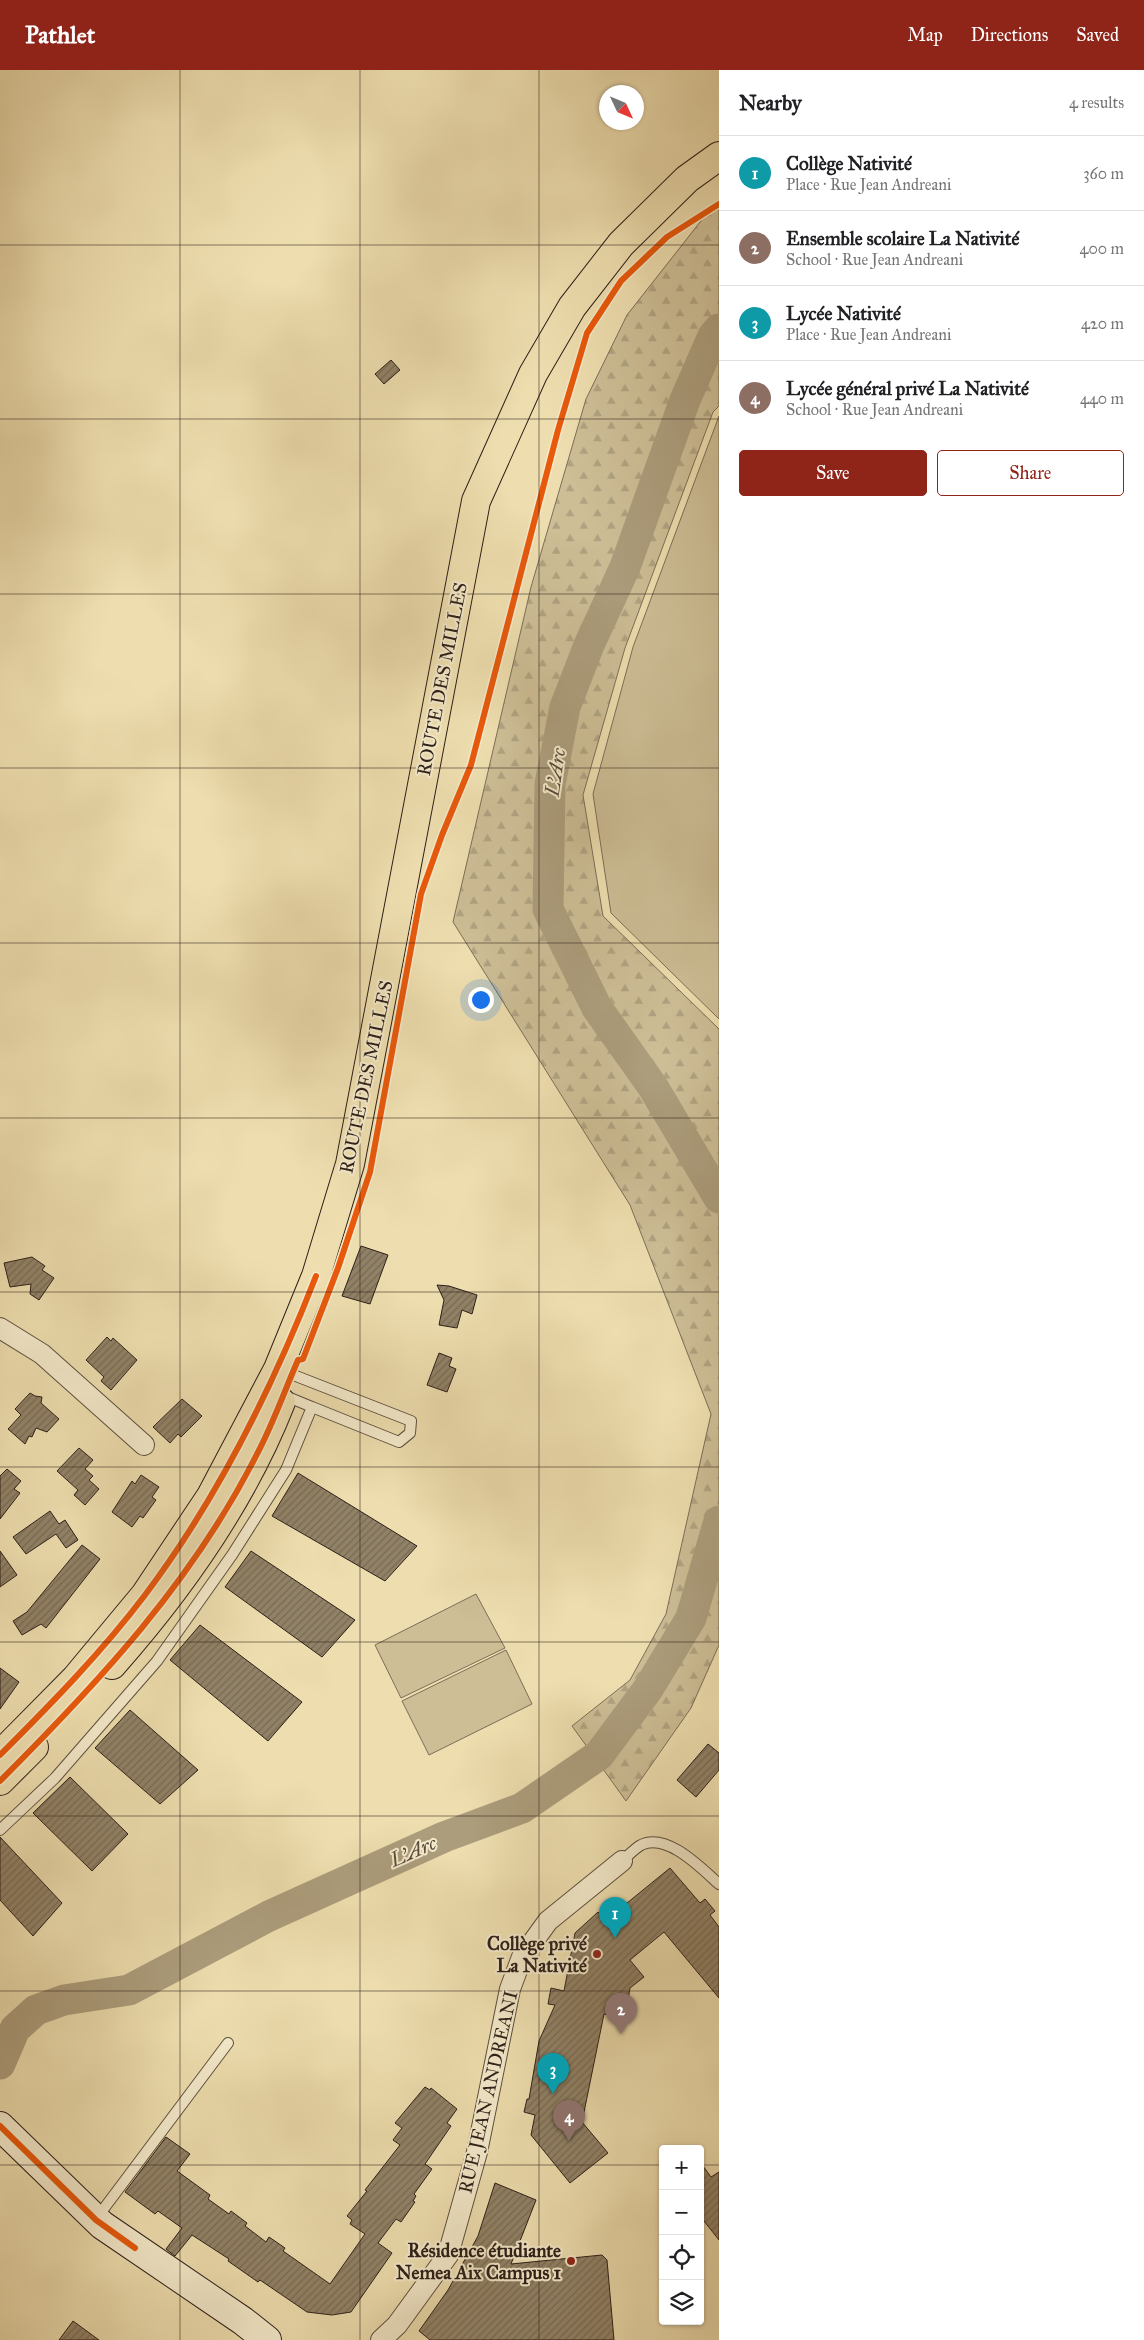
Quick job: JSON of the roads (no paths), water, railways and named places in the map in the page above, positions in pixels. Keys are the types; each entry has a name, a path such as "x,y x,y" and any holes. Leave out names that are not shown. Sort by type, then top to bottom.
{"main road":[{"name":"ROUTE DES MILLES","path":"0,1780 91,1688 138,1635 214,1531 257,1456 316,1276 350,1164 476,501 533,374 572,307 621,244 687,179 719,156"},
{"name":"ROUTE DES MILLES","path":"0,1755 76,1678 145,1595 211,1496 280,1382"}],"street":[{"path":"0,1328 42,1354 144,1446"},
{"name":"RUE JEAN ANDREANI","path":"381,2340 397,2325 448,2255 477,2152 510,1988 522,1956 548,1921 622,1861"},
{"path":"0,2126 96,2220 243,2321 266,2340"}],"lane":[{"path":"280,1382 411,1421 410,1433 399,1442 312,1407 280,1382"},
{"path":"0,1830 55,1778 156,1661 232,1555 286,1470 312,1407"},
{"name":"RUE JEAN ANDREANI","path":"622,1861 642,1845 663,1843 684,1854 719,1884"},
{"path":"96,2220 228,2043"}],"waterway":[{"name":"L'Arc","path":"719,329 713,336 685,400 625,567 589,645 565,707 550,784 548,909 597,1008 653,1087 719,1198"},
{"name":"L'Arc","path":"0,2064 15,2029 36,2010 64,2000 129,1990 269,1916 444,1837 522,1808 599,1755 648,1689 691,1618 719,1521"}],"place":[{"name":"Collège Nativité","path":"615,1938"},
{"name":"Collège privé La Nativité","path":"597,1954"},
{"name":"Ensemble scolaire La Nativité","path":"621,2034"},
{"name":"Lycée Nativité","path":"553,2094"},
{"name":"Lycée général privé La Nativité","path":"569,2141"},
{"name":"Résidence étudiante Nemea Aix Campus 1","path":"571,2261"}]}
